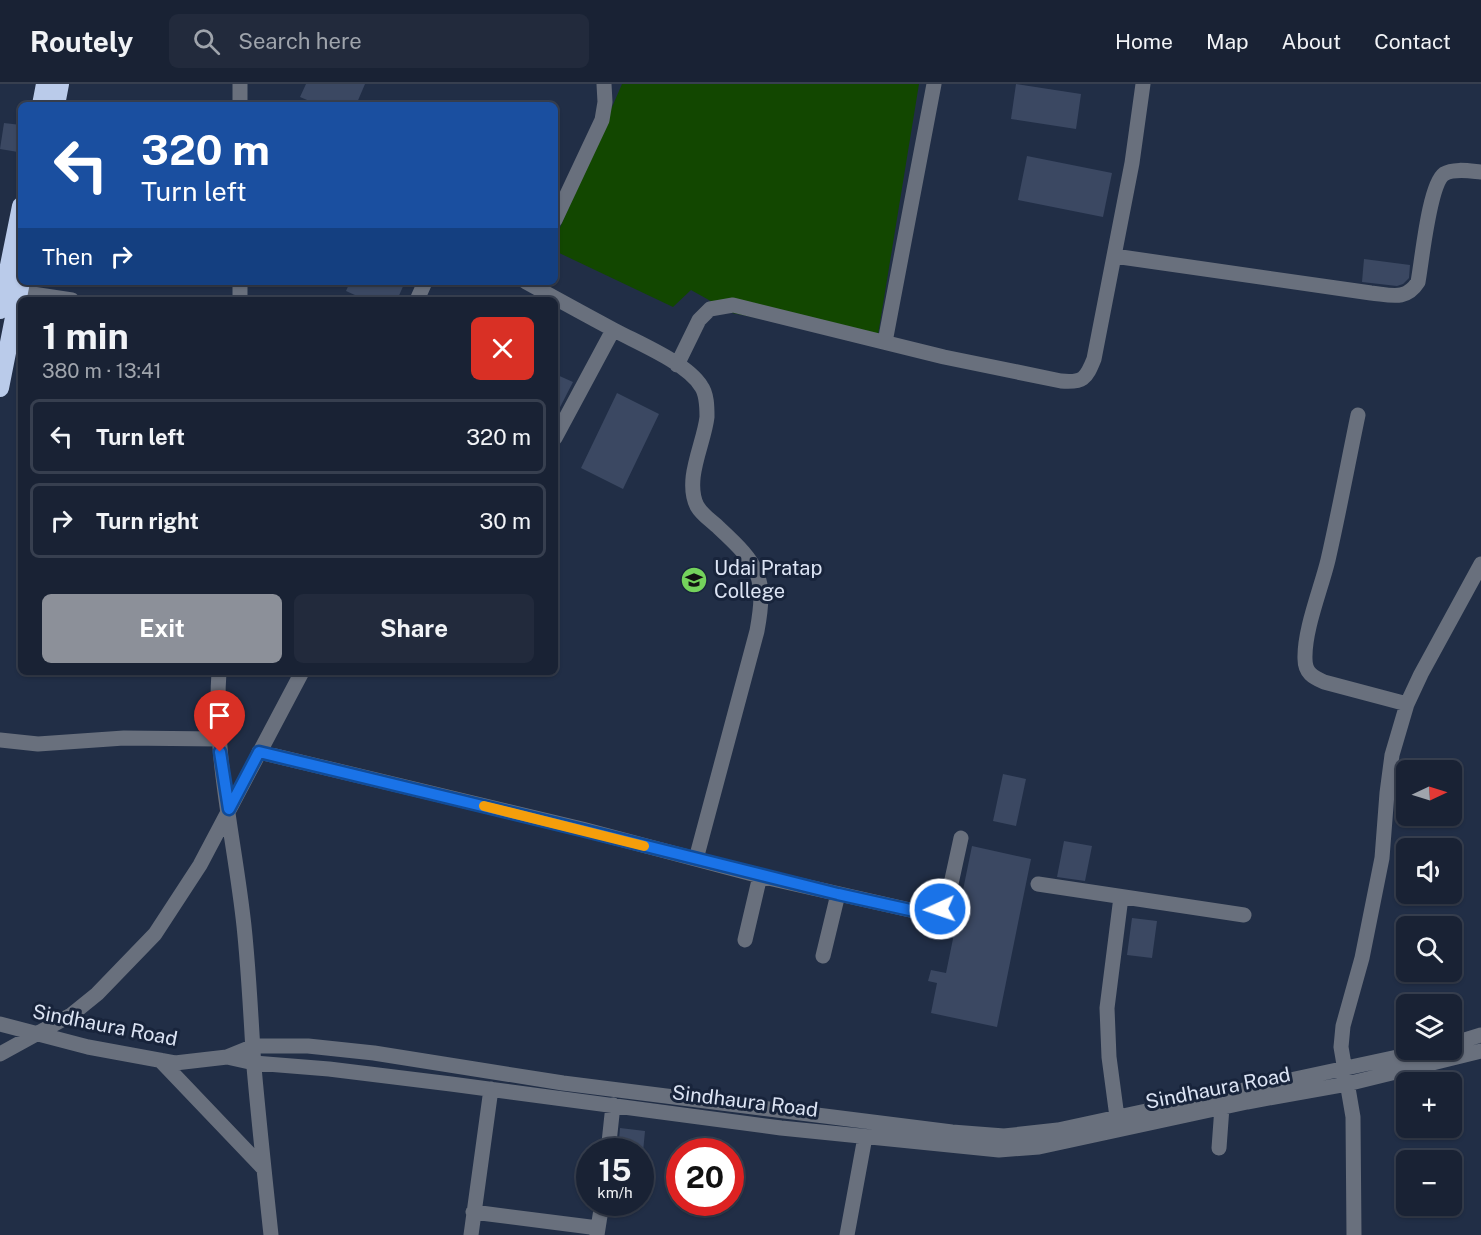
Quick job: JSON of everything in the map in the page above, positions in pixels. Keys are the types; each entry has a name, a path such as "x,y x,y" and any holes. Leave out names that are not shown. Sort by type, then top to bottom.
{"highway":[{"path":"42,102 45,84"},
{"path":"57,102 60,84"},
{"path":"0,309 18,221"},
{"path":"0,388 5,335 20,287"}],"street":[{"path":"240,84 240,102"},
{"path":"558,214 602,120 605,102 604,84"},
{"path":"885,342 934,84"},
{"path":"677,365 699,320 710,309 733,305 944,357 1061,381 1082,380 1089,372 1094,359 1132,163 1143,84"},
{"path":"1114,256 1371,293 1404,295 1413,291 1418,282 1432,198 1438,180 1446,173 1456,171 1481,172"},
{"path":"531,285 553,297"},
{"path":"20,287 60,297"},
{"path":"558,300 677,365 692,375 703,387 707,403 706,418 693,479 695,500 700,510 753,563 761,582 762,603 758,631 696,859"},
{"path":"558,432 613,330"},
{"path":"1358,415 1328,561 1307,638 1306,670 1312,677 1324,682 1407,704"},
{"path":"1354,1235 1353,1117 1341,1047 1343,1026 1362,958 1382,858 1392,755 1407,704 1481,564"},
{"path":"219,675 221,766 244,925 270,1235"},
{"path":"0,1054 71,1015 97,994 155,934 200,865 300,675"},
{"path":"0,740 38,744 124,738 219,739"},
{"path":"259,752 582,830 760,876 904,909 933,912 945,902 949,893 960,838"},
{"path":"745,940 760,876"},
{"path":"1038,884 1244,915"},
{"path":"824,957 838,894"},
{"path":"1117,1117 1108,1057 1107,1008 1122,897"},
{"name":"Sindhaura Road","path":"0,1024 36,1035 137,1058 175,1063 227,1057 254,1063 328,1069 865,1137 999,1150 1039,1147 1222,1107 1347,1084 1481,1051"},
{"path":"1462,1041 1481,1035"},
{"path":"227,1057 254,1046 308,1046 374,1053 563,1083 826,1118 1004,1136 1058,1130 1396,1057"},
{"path":"160,1060 264,1169"},
{"path":"471,1235 491,1089"},
{"path":"609,1138 613,1105"},
{"path":"1219,1148 1222,1107"},
{"path":"848,1235 865,1137"},
{"path":"473,1212 598,1231 600,1216"}],"green space":[{"path":"622,84 919,84 877,341 732,313 691,290 673,307 558,252 558,232"}],"building":[{"path":"306,84 365,84 357,102 312,102 300,97"},
{"path":"1016,84 1081,94 1076,129 1011,119"},
{"path":"4,123 18,125 18,152 0,149"},
{"path":"1027,156 1112,173 1103,217 1018,200"},
{"path":"1364,259 1410,265 1409,278 1397,286 1362,282"},
{"path":"349,285 404,285 398,297 359,297 346,291"},
{"path":"558,375 573,382 558,411"},
{"path":"617,393 659,414 623,489 581,468"},
{"path":"1003,774 1026,779 1016,826 993,821"},
{"path":"1064,841 1092,846 1085,881 1057,877"},
{"path":"972,846 1031,859 997,1027 931,1013 937,983 928,981 931,970 946,973"},
{"path":"1132,918 1157,921 1152,958 1127,955"},
{"path":"620,1128 645,1131 644,1138 619,1138"}],"slow traffic":[{"path":"484,806 644,846"}],"place":[{"name":"Udai Pratap College","path":"694,580"}],"route":[{"path":"220,752 229,809 259,752 838,894 919,912 927,913 940,909"}]}
